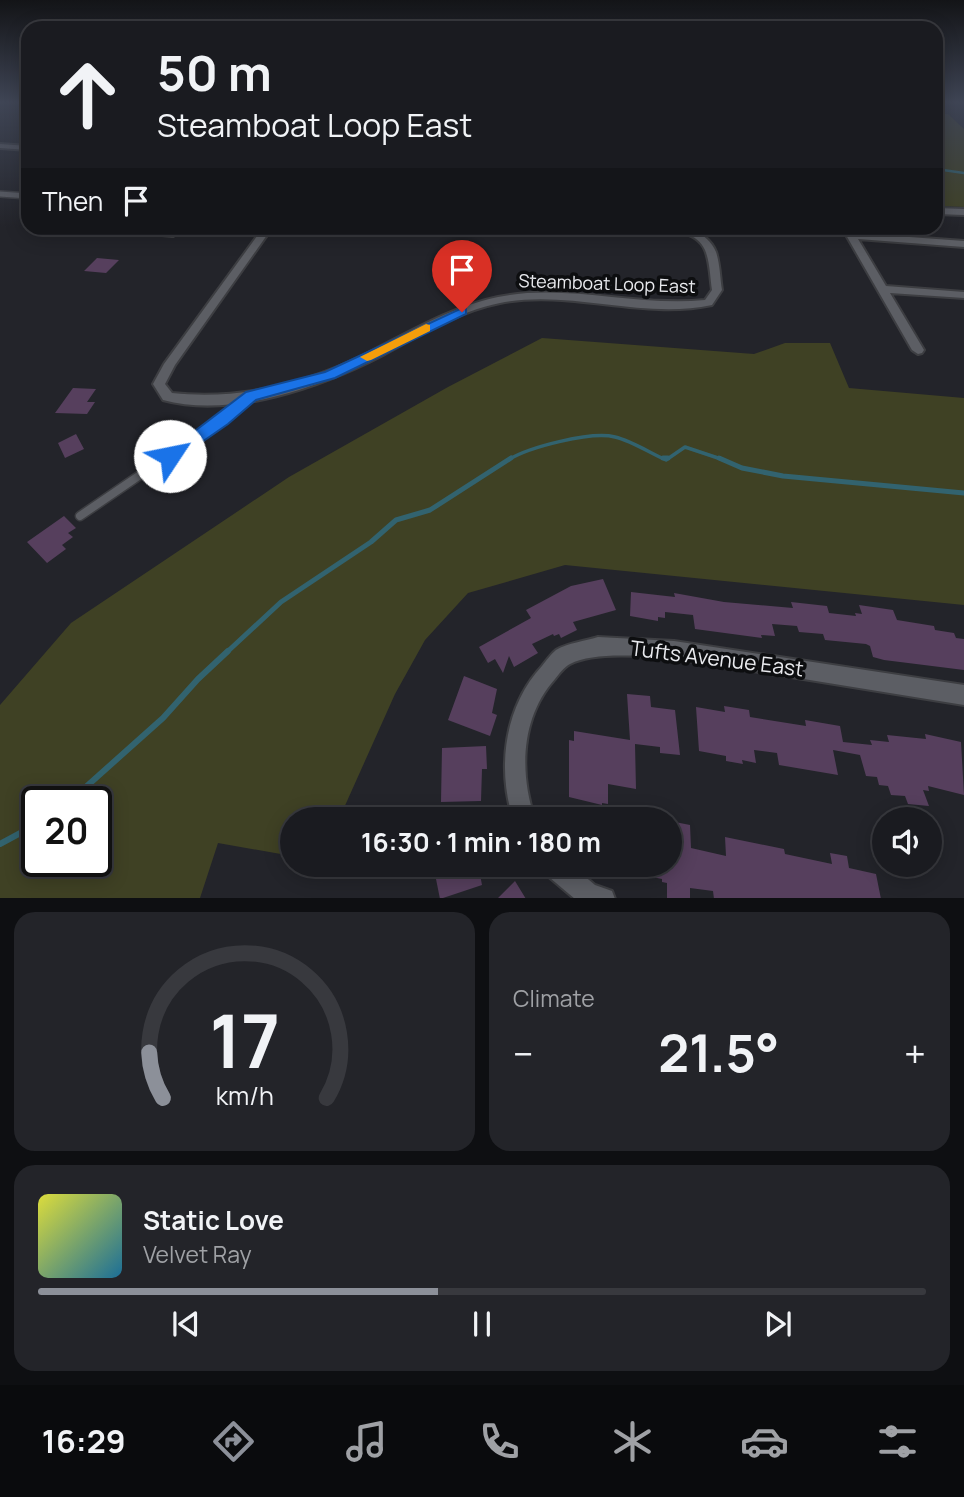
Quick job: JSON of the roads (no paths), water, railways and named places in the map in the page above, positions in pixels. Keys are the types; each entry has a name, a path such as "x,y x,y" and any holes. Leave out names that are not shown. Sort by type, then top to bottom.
{"street":[{"path":"0,146 21,148"},
{"path":"943,211 964,212"},
{"name":"Steamboat Loop East","path":"262,235 170,364 159,384 168,397 198,401 276,392 330,375 462,312 510,298 565,297 685,307 708,303 717,290 710,250 696,235"},
{"path":"852,235 918,350"},
{"path":"878,235 964,244"},
{"path":"883,289 964,295"},
{"name":"Tufts Avenue East","path":"520,807 517,798 515,747 523,713 538,684 562,657 598,646 674,650 964,695"},
{"path":"567,877 589,895 604,898"}],"lane":[{"path":"0,194 21,196"},
{"path":"80,516 222,420 251,396"}],"waterway":[{"path":"943,170 964,173"},
{"path":"508,460 560,441 591,436 615,437 628,441 666,460 685,447 722,459"},
{"path":"226,653 281,602 371,542 396,520 430,510 511,458"},
{"path":"663,458 668,458"},
{"path":"722,459 742,468 783,476 964,493"},
{"path":"87,786 163,718 228,651"},
{"path":"0,844 21,833"}]}
